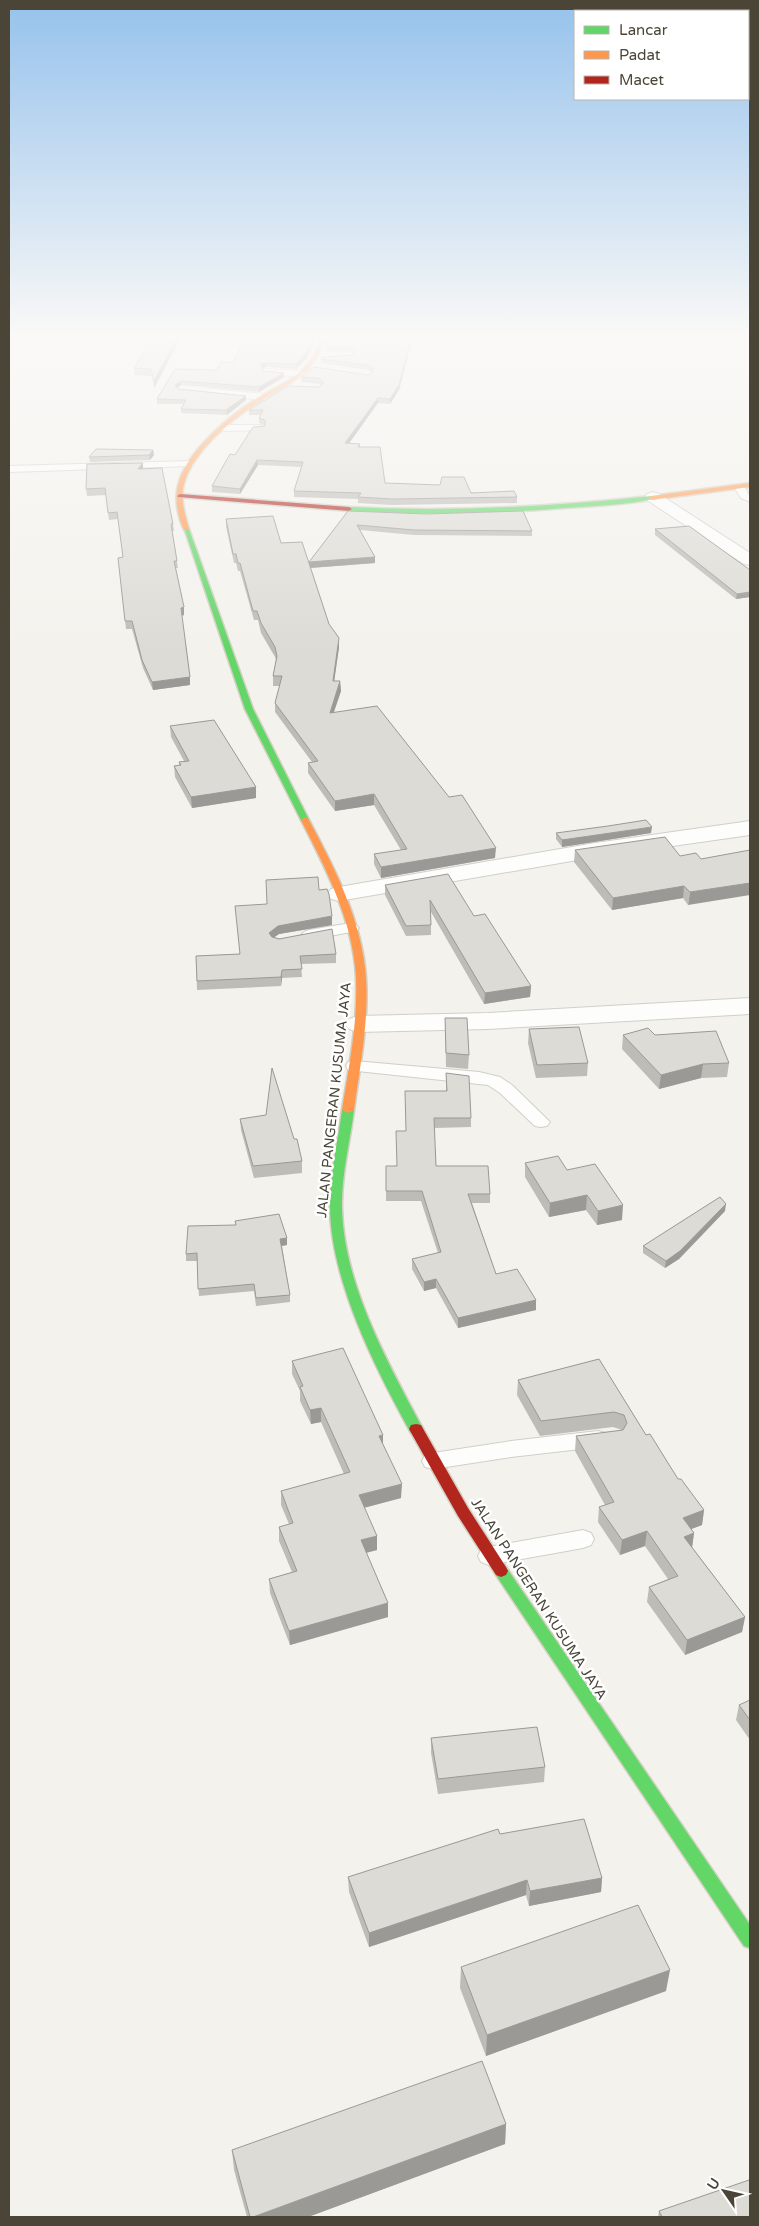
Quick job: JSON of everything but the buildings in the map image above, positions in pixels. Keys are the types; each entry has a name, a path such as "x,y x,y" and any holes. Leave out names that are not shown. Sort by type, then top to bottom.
{"street":[{"name":"JALAN PANGERAN KUSUMA JAYA","path":"212,440 192,461 180,486 180,496 188,536 254,723 321,852 339,894 351,928 361,977 354,1066 336,1207 337,1235 345,1269 395,1390 433,1461 489,1556 750,1940"},
{"path":"180,496 342,509 420,512 520,510 744,486"},
{"path":"653,497 750,560"},
{"path":"339,894 595,850 750,828"},
{"path":"358,1024 488,1020 750,1006"}],"lane":[{"path":"156,456 192,461"},
{"path":"9,469 192,461"},
{"path":"744,486 745,496 750,499"},
{"path":"297,938 351,928"},
{"path":"354,1066 479,1077 494,1081 506,1089 541,1122"},
{"path":"433,1461 511,1449 613,1437"},
{"path":"489,1556 583,1540"}],"traffic: fast":[{"path":"349,509 425,512 500,511 651,498"},
{"path":"186,529 249,709 305,820"},
{"path":"348,1110 336,1198 339,1236 345,1265 364,1322 416,1429"},
{"path":"501,1571 750,1940"}],"traffic: slow":[{"path":"186,529 181,506 181,484 193,460 209,440"},
{"path":"651,498 750,485"},
{"path":"305,820 333,876 349,916 359,956 361,1010 348,1110"}],"traffic: jam":[{"path":"180,496 349,509"},
{"path":"416,1429 463,1512 501,1571"}]}
